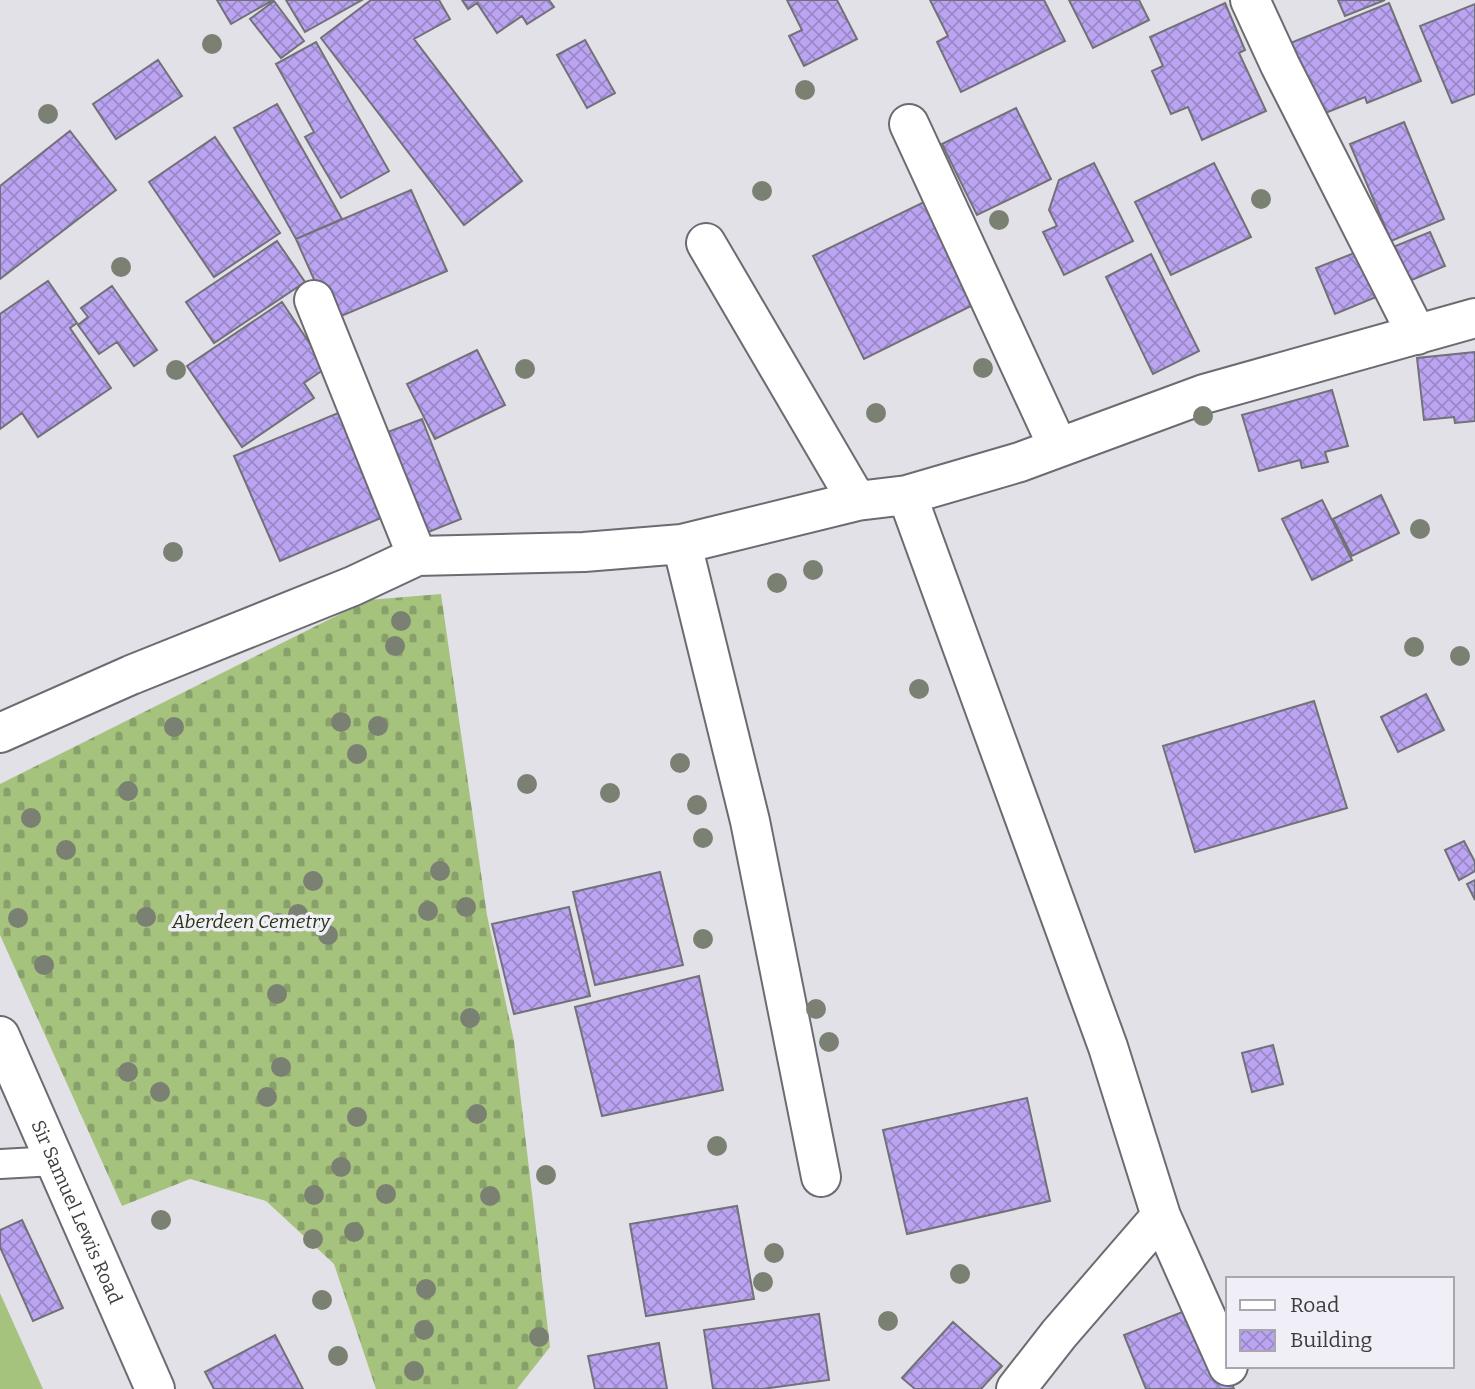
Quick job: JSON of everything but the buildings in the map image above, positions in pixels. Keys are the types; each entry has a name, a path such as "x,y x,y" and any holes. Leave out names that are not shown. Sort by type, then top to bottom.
{"street":[{"path":"1250,0 1280,65 1417,335"},
{"path":"909,124 1058,447"},
{"path":"706,243 858,500"},
{"path":"314,300 417,556"},
{"path":"0,733 131,675 353,586 417,556 584,552 682,544 858,500 907,495 1020,462 1204,394 1475,318"},
{"path":"907,495 1108,1047 1161,1216 1226,1362"},
{"path":"682,544 750,821 821,1177"},
{"name":"Sir Samuel Lewis Road","path":"0,1036 155,1389"},
{"path":"1016,1389 1059,1334 1161,1216"},
{"path":"1229,1368 1239,1389"}],"lane":[{"path":"0,1164 55,1161"}],"green space":[{"name":"Aberdeen Cemetry","path":"441,594 487,915 514,1041 550,1347 517,1389 376,1389 334,1264 266,1201 190,1179 122,1206 0,935 0,784 368,600"},
{"path":"0,1293 43,1389 0,1389"}]}
